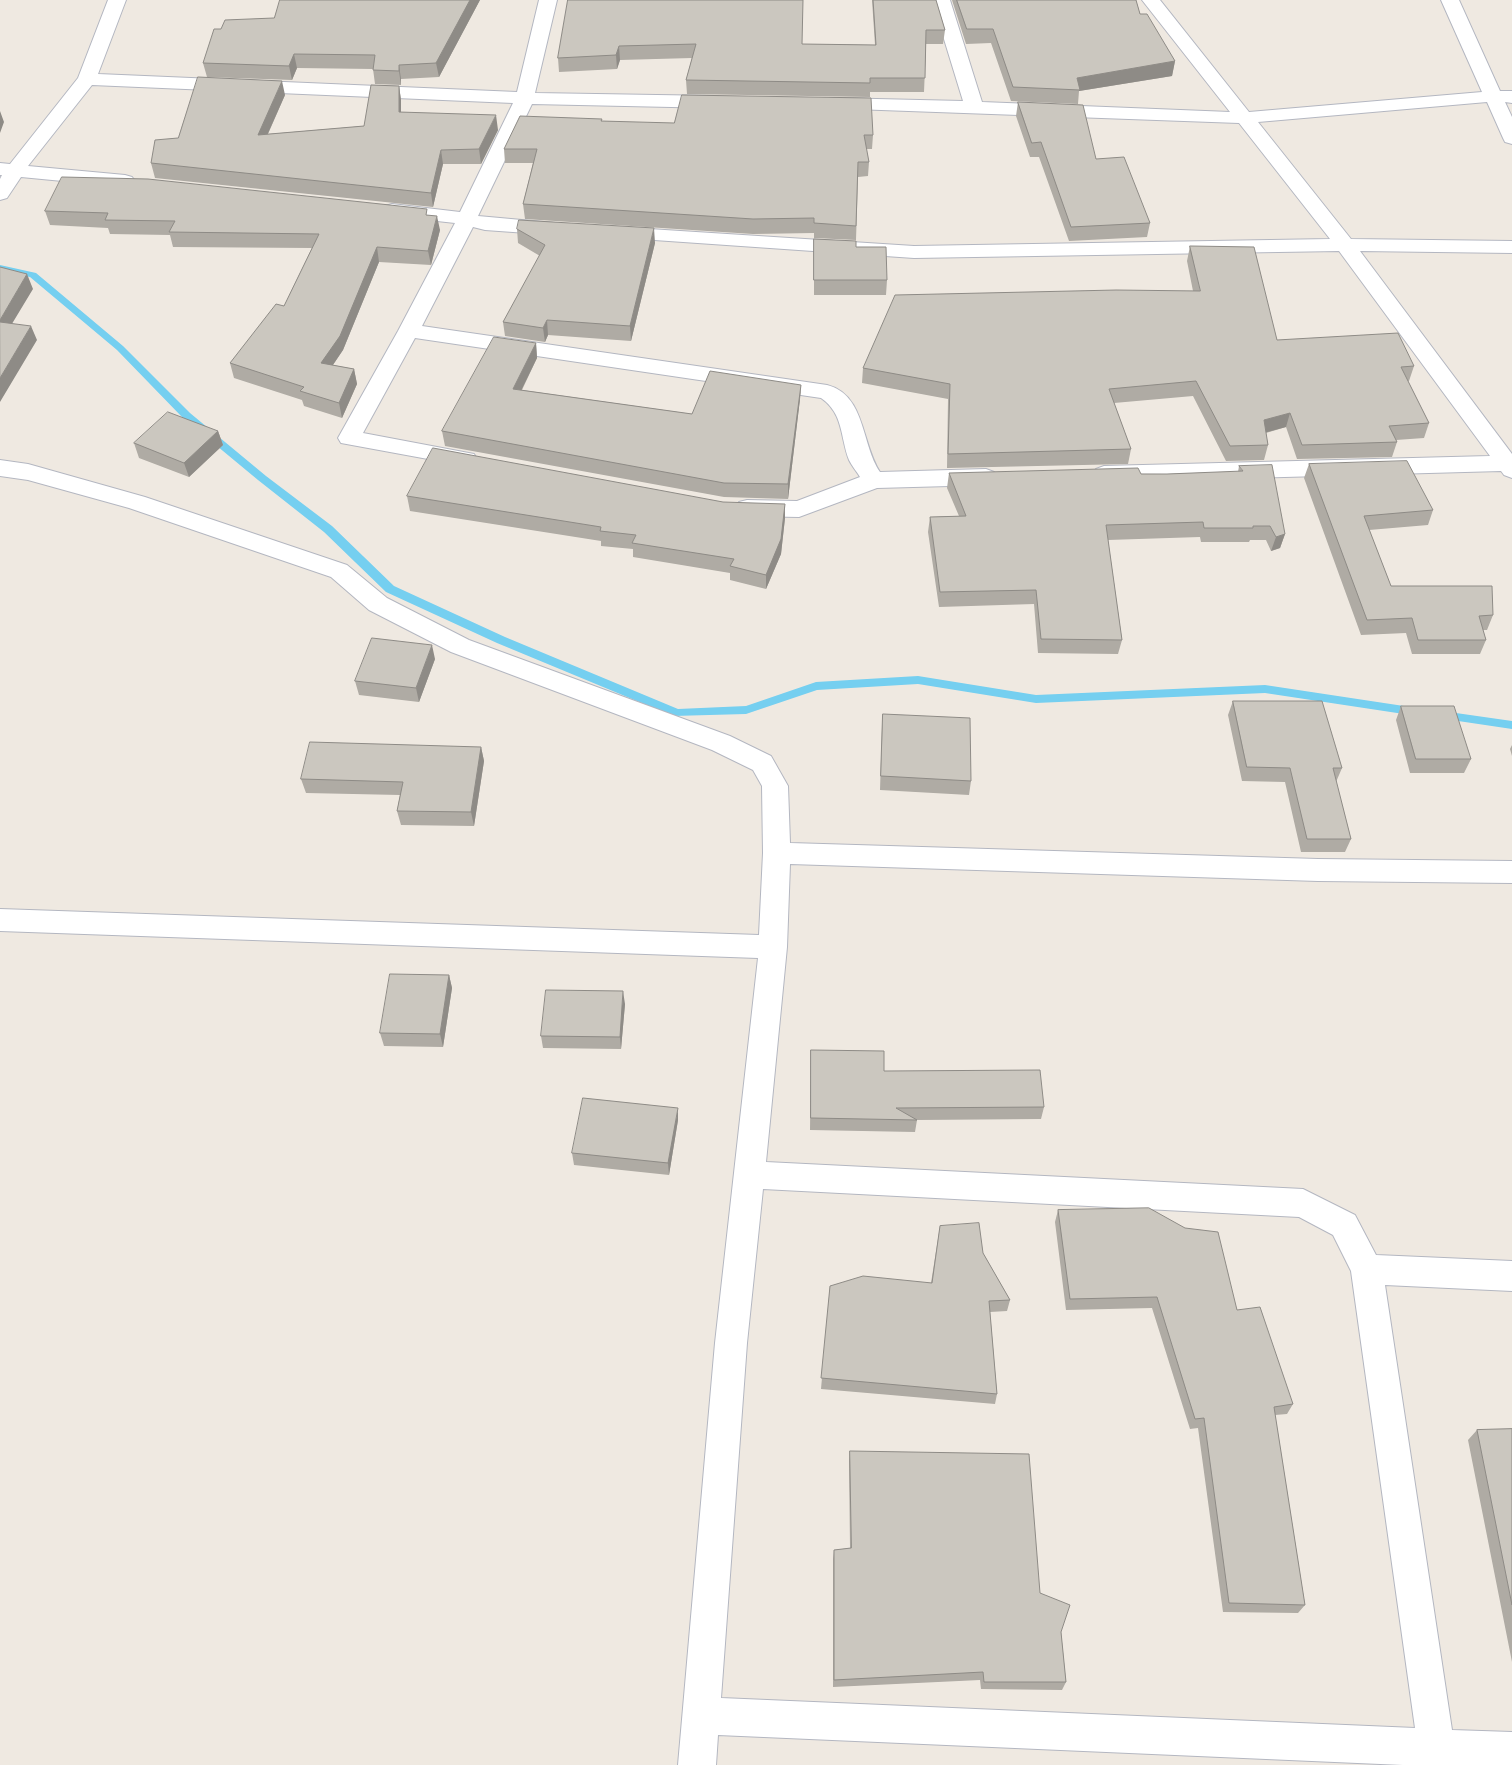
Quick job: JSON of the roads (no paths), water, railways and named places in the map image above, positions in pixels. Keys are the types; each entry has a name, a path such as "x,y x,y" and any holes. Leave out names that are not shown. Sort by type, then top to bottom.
{"street":[{"path":"0,194 8,169 87,79 117,0"},
{"path":"486,463 348,438 409,331 467,218 525,98 548,0"},
{"path":"941,0 974,107"},
{"path":"1151,0 1345,245 1510,465"},
{"path":"1450,0 1503,97 1512,138"},
{"path":"87,79 525,98 735,102"},
{"path":"814,104 974,107 1245,118 1503,97"},
{"path":"8,169 143,183"},
{"path":"369,208 467,218 485,224 573,230"},
{"path":"603,232 914,252 1345,245 1512,247"},
{"path":"409,331 827,392 840,401 852,426 861,461 874,480"},
{"path":"1080,474 1510,465"},
{"path":"0,468 28,472 137,502 339,571 378,604 460,646 721,743 762,764 775,786 777,853 773,947 751,1175 732,1343 697,1765"},
{"path":"724,507 799,509 874,480 1011,476"},
{"path":"777,853 1318,870 1512,872"},
{"path":"0,920 773,947"},
{"path":"751,1175 1304,1204 1344,1225 1367,1269 1438,1757"},
{"path":"1367,1269 1512,1276"},
{"path":"701,1716 1438,1757 1512,1751"}],"waterway":[{"path":"0,268 33,275 120,348 186,415 262,478 328,529 390,589 501,640 677,713 746,710 816,686 918,680 1036,699 1265,689 1417,712"},
{"path":"1442,715 1512,725"}]}
